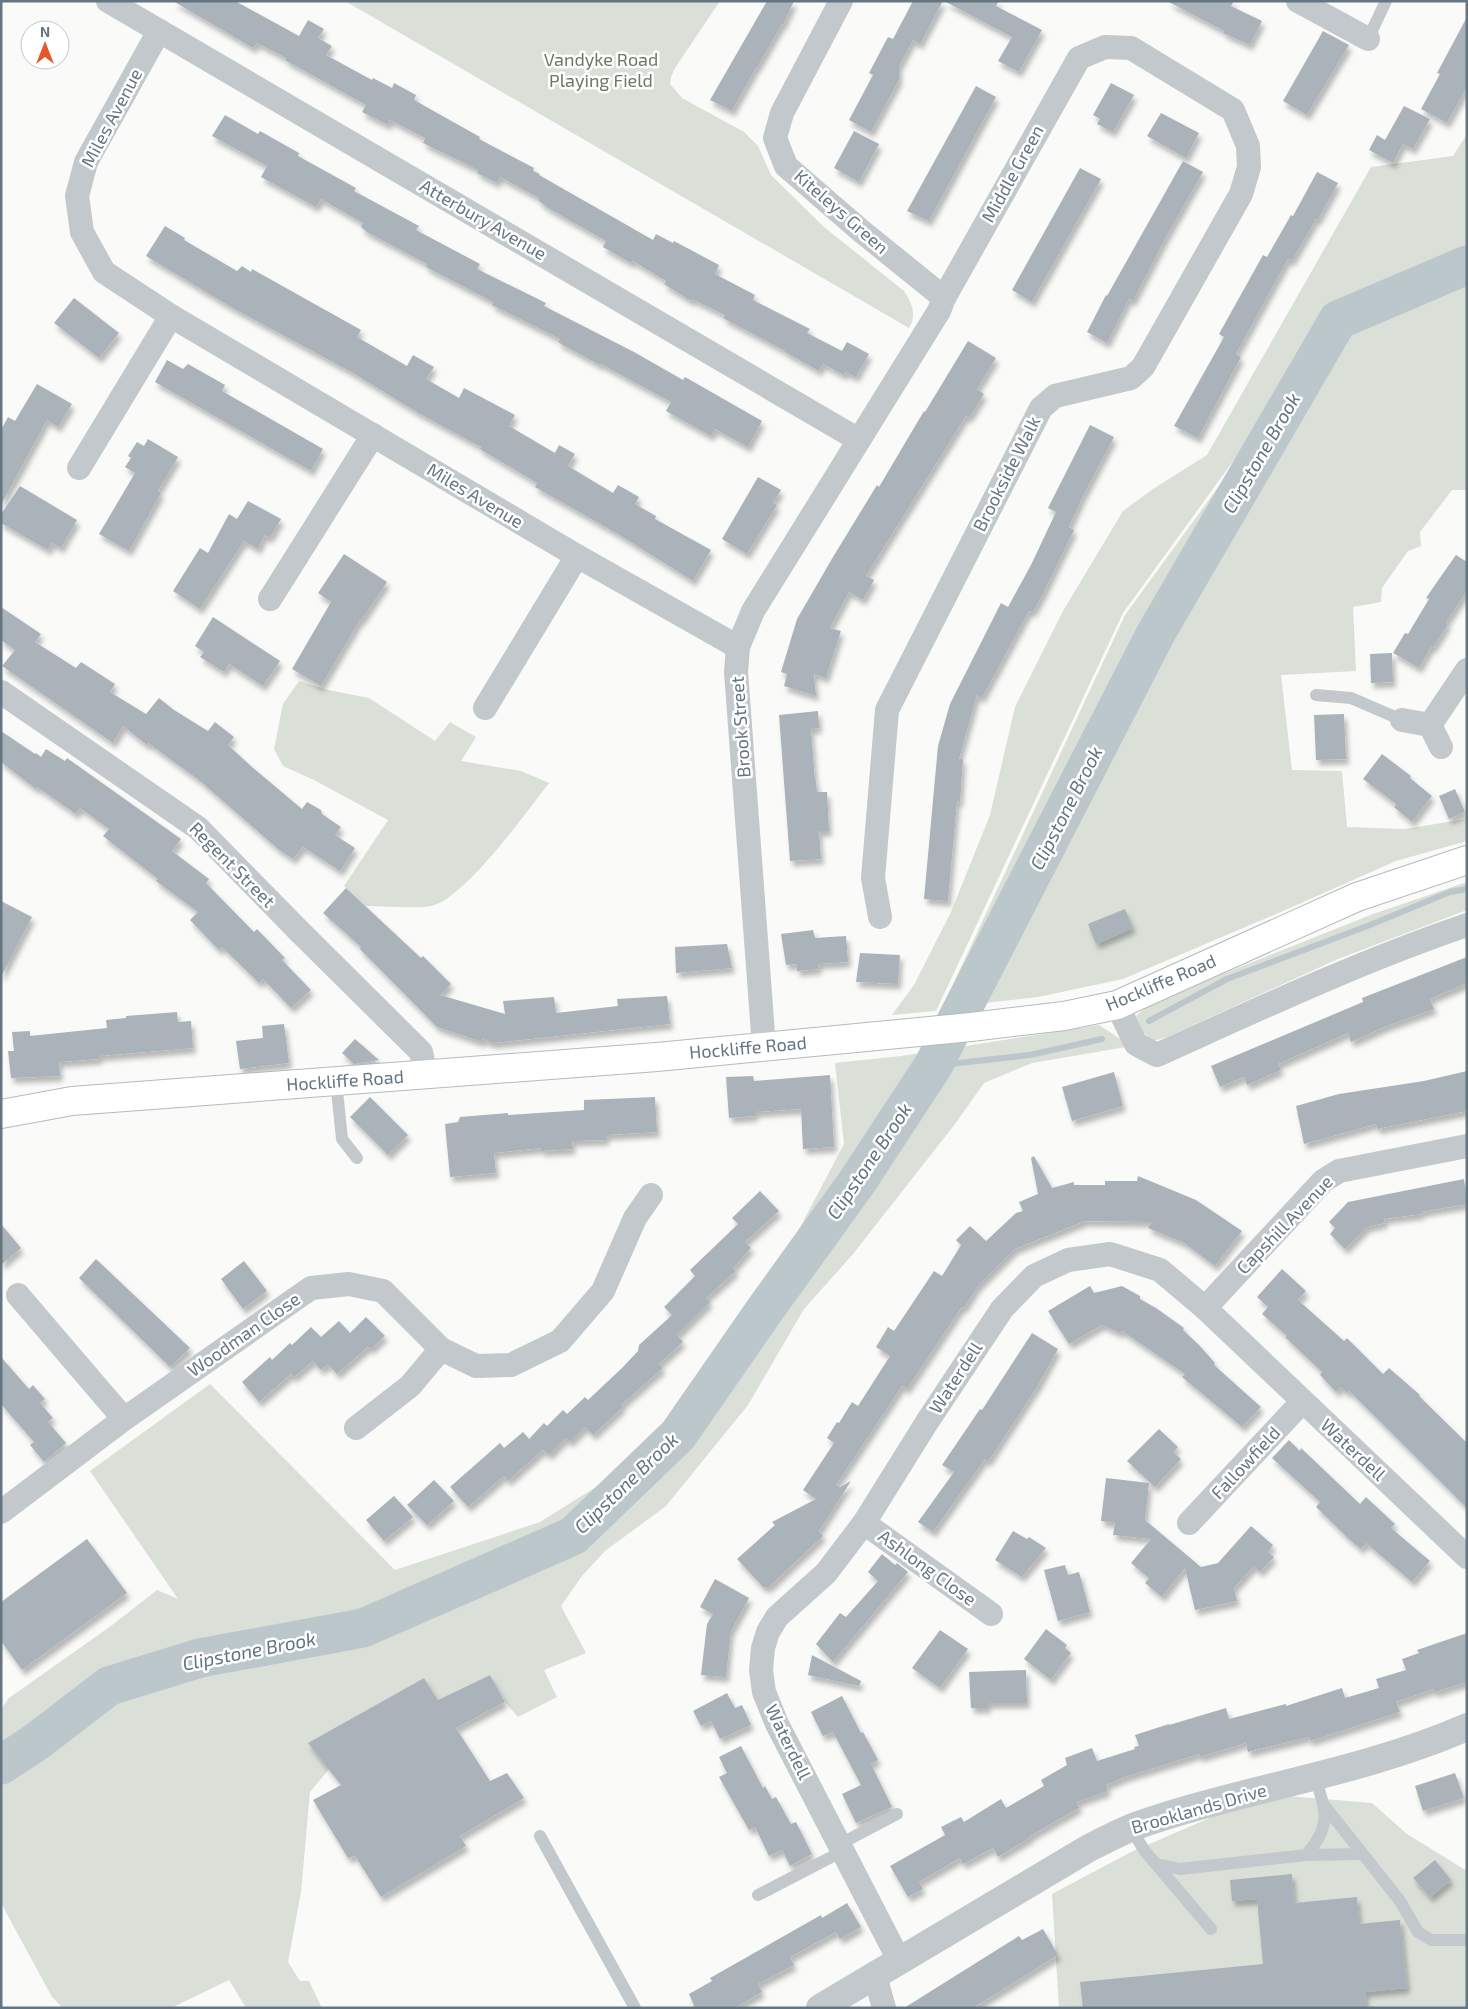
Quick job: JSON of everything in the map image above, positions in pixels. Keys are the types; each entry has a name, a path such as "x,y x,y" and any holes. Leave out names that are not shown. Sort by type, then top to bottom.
{"main road":[{"name":"Hockliffe Road","path":"1,1114 72,1101 426,1075 764,1047 1064,1016 1117,1005 1357,897 1467,860"}],"street":[{"name":"Atterbury Avenue","path":"108,1 859,440"},
{"name":"Kiteleys Green","path":"841,1 782,113 775,138 786,166 860,230 944,298"},
{"path":"1298,1 1368,39"},
{"name":"Miles Avenue","path":"159,31 86,162 77,196 82,232 104,272 171,316 372,435 577,556 738,647"},
{"name":"Middle Green","path":"859,440 939,312 944,298 1079,58 1105,47 1131,48 1233,110"},
{"name":"Brookside Walk","path":"880,917 873,878 887,710 1041,408 1055,396 1131,378 1143,367 1241,194 1249,167 1248,146 1233,110"},
{"path":"79,468 171,316"},
{"path":"270,599 372,435"},
{"name":"Brook Street","path":"764,1047 736,672 738,647 753,611 859,440"},
{"path":"485,708 577,556"},
{"path":"1430,725 1467,670"},
{"name":"Regent Street","path":"1,692 198,828 422,1052 426,1075"},
{"path":"1402,720 1430,725"},
{"path":"1430,725 1441,748"},
{"path":"1117,1005 1136,1044 1157,1055 1406,945 1467,924"},
{"name":"Capshill Avenue","path":"1205,1308 1323,1180 1339,1171 1467,1146"},
{"name":"Woodman Close","path":"1,1512 124,1419 311,1288 348,1284 383,1291 442,1349 476,1366 511,1365 560,1341 603,1291 635,1218 651,1195"},
{"name":"Waterdell","path":"900,1962 777,1724 764,1692 761,1670 763,1648 768,1632 778,1617 826,1573 864,1523 1002,1309 1034,1276 1068,1260 1110,1254 1160,1270 1205,1308 1467,1557"},
{"path":"18,1294 124,1419"},
{"path":"356,1428 410,1386 442,1349"},
{"name":"Fallowfield","path":"1189,1523 1302,1402"},
{"name":"Ashlong Close","path":"864,1523 991,1614"},
{"name":"Brooklands Drive","path":"820,2008 1089,1848 1131,1828 1185,1810 1315,1777 1434,1741 1467,1727"},
{"path":"875,1976 884,2008"}],"lane":[{"path":"1368,39 1386,1"},
{"path":"1316,695 1352,698 1402,720"},
{"path":"336,1081 342,1139 357,1158"},
{"path":"1306,1855 1316,1843 1324,1827 1324,1805 1315,1777"},
{"path":"1324,1805 1400,1901 1418,1932 1431,1940 1467,1940"},
{"path":"758,1895 897,1814"},
{"path":"1131,1828 1144,1850 1211,1929"},
{"path":"540,1836 635,2008"},
{"path":"1156,1864 1180,1869 1306,1855 1362,1854"}],"green space":[{"name":"Vandyke Road Playing Field","path":"345,1 720,1 675,68 670,84 682,98 744,132 758,146 771,175 824,227 904,291 913,314 909,328"},
{"name":"Clipstone Brook","path":"1467,134 1467,263 1336,319 1123,613 936,1011 892,1015 914,985 951,912 990,815 1015,707 1063,611 1123,511 1153,489 1207,455 1371,167 1453,156"},
{"name":"Clipstone Brook","path":"1467,266 1467,490 1452,490 1420,532 1421,546 1408,551 1382,588 1381,602 1353,607 1356,671 1281,675 1292,770 1342,771 1347,827 1404,829 1467,819 1467,841 1396,861 1123,979 1038,997 942,1008 1125,615 1339,321"},
{"path":"299,681 328,690 369,698 435,741 450,722 476,737 461,761 521,771 549,783 477,872 445,900 424,907 366,906 344,886 388,820 314,780 283,766 274,749 283,704"},
{"path":"1467,882 1467,910 1338,959 1167,1037 1153,1041 1143,1032 1136,1016 1148,1005 1212,978 1373,914"},
{"path":"1099,1025 1122,1040 1126,1047 1032,1063 984,1083 955,1124 853,1254 804,1309 748,1405 666,1506 605,1551 582,1576 561,1606 586,1653 544,1670 557,1697 518,1717 505,1702 490,1675 459,1690 440,1703 424,1678 309,1743 329,1769 310,1792 301,1892 288,1962 300,1981 309,1981 322,2008 246,2008 229,1980 171,2008 63,2008 52,1997 1,1903 1,1709 9,1698 111,1626 157,1590 178,1599 90,1471 210,1384 395,1570 540,1522 628,1467 695,1386 795,1237 844,1144 835,1063 901,1056"},
{"path":"1265,1794 1372,1803 1407,1834 1467,1871 1467,2008 1059,2008 1052,1894 1131,1852"}],"building":[{"path":"173,1 235,1 299,36 308,20 324,29 318,38 332,46 326,55 372,80 373,78 392,88 394,83 416,95 414,100 480,137 479,139 534,168 533,171 539,175 653,240 656,234 673,243 674,241 719,265 715,274 755,295 753,300 810,329 807,333 842,351 847,342 869,354 856,377 846,372 844,375 823,364 819,371 723,318 725,315 692,299 691,301 664,284 666,281 633,261 631,263 603,247 606,241 548,208 538,200 539,198 500,177 497,183 477,173 478,170 423,143 425,138 390,120 388,125 362,112 366,105 285,60 286,58 257,43 253,48"},
{"path":"767,1 794,1 783,25 732,111 710,100"},
{"path":"913,1 943,1 920,44 913,40 899,66 899,80 871,132 849,120 873,75 869,73 888,37 893,39"},
{"path":"944,1 999,1 996,6 1042,30 1019,72 998,61 1012,37"},
{"path":"1167,1 1234,1 1231,6 1262,21 1250,45 1223,33 1224,31"},
{"path":"1467,17 1467,87 1447,123 1421,109 1440,74 1437,73"},
{"path":"1323,31 1349,45 1307,115 1283,101"},
{"path":"1111,83 1134,95 1113,132 1097,124 1100,119 1093,115"},
{"path":"976,86 996,97 929,221 907,211"},
{"path":"1404,106 1430,119 1413,149 1403,144 1393,163 1369,150 1377,135 1385,140"},
{"path":"1161,113 1199,133 1186,158 1147,136"},
{"path":"225,115 258,134 260,131 299,153 298,156 356,188 354,191 419,226 416,230 480,264 477,269 546,303 544,306 634,352 683,380 685,377 762,421 748,447 715,429 711,436 666,411 671,402 563,345 558,342 560,339 492,305 493,302 426,267 427,264 367,232 361,227 363,223 321,199 316,207 261,177 267,166 212,136"},
{"path":"854,131 879,144 859,182 834,168"},
{"path":"1183,161 1203,172 1166,237 1133,301 1129,299 1107,343 1087,332 1106,295"},
{"path":"1080,168 1101,179 1032,302 1012,290"},
{"path":"1317,172 1338,183 1318,220 1316,219 1292,261 1288,259 1236,354 1241,357 1198,438 1174,426 1224,337 1219,334 1263,255 1267,257 1291,215 1293,216"},
{"path":"165,226 185,238 184,240 237,271 242,266 251,272 252,269 361,330 357,337 407,366 413,355 434,367 426,379 459,398 464,388 515,415 509,426 555,453 559,445 575,454 568,466 613,493 618,485 639,497 635,504 656,516 655,519 711,550 693,581 618,534 535,487 537,483 480,449 481,447 420,414 353,373 231,307 146,256"},
{"path":"74,298 119,333 99,358 54,323"},
{"path":"968,341 996,358 977,389 984,394 969,418 966,416 866,576 874,580 863,600 849,592 830,628 841,631 826,678 814,674 816,696 784,686 787,674 781,672 797,619 877,485 879,487"},
{"path":"167,360 183,369 188,364 225,385 222,391 323,449 311,471 155,382"},
{"path":"37,384 72,404 58,427 47,420 1,505 1,430 8,417 15,421"},
{"path":"1090,425 1114,437 1082,498 1069,527 1074,530 1043,594 1033,612 1029,611 982,698 977,695 959,759 963,759 960,802 957,801 948,901 924,899 938,746 950,704 1001,603 1008,607 1031,565 1056,512 1048,508"},
{"path":"148,439 178,457 158,491 161,493 129,551 99,534 135,473 125,467 131,458 128,456 137,442 144,446"},
{"path":"758,477 781,490 773,503 777,505 747,554 722,539"},
{"path":"20,486 77,520 61,548 52,543 48,550 1,523 1,514"},
{"path":"248,501 281,519 270,538 265,535 258,549 244,541 200,609 173,591 200,548 208,553 229,514 237,519"},
{"path":"344,554 387,582 360,620 321,686 292,669 331,602 318,593"},
{"path":"1456,555 1467,562 1467,591 1419,668 1393,653 1405,633 1408,634 1429,599 1426,598"},
{"path":"1,607 41,634 35,642 76,668 81,662 115,684 110,692 146,714 159,698 174,710 208,731 215,722 234,737 228,745 302,809 307,802 321,810 322,814 341,827 335,835 355,848 340,871 303,847 293,859 278,849 199,780 148,743 147,745 123,726 113,743 2,666 15,650 1,640"},
{"path":"213,617 280,661 263,686 229,664 224,672 200,657 204,652 195,646"},
{"path":"1392,653 1393,682 1371,683 1370,654"},
{"path":"818,711 819,728 811,729 815,781 817,792 827,792 829,831 819,831 821,859 790,861 779,715"},
{"path":"1344,714 1346,759 1316,760 1314,715"},
{"path":"1,731 41,757 46,749 65,761 67,758 181,839 172,851 209,879 206,883 254,932 257,929 285,958 282,960 311,990 291,1008 263,979 259,983 222,947 219,950 190,920 198,912 156,881 158,879 103,836 109,829 80,808 76,814 37,787 36,789 1,762"},
{"path":"1382,754 1411,776 1410,778 1432,796 1412,822 1394,807 1396,804 1363,779"},
{"path":"1455,789 1465,812 1449,819 1439,796"},
{"path":"346,888 421,958 423,956 451,984 440,995 505,1014 503,1001 554,997 556,1013 618,1006 617,999 667,996 670,1024 493,1043 482,1039 482,1042 437,1027 360,949 361,947 323,913"},
{"path":"1,901 32,917 1,977"},
{"path":"1125,909 1133,928 1096,944 1088,924"},
{"path":"813,930 815,938 846,936 848,962 818,964 819,969 797,971 796,964 786,965 781,934"},
{"path":"727,944 732,968 676,973 675,947"},
{"path":"860,953 900,955 898,984 856,982"},
{"path":"1467,957 1467,983 1430,999 1434,1009 1387,1026 1351,1042 1348,1033 1278,1064 1281,1070 1247,1085 1244,1077 1220,1087 1211,1066 1363,1002 1362,998"},
{"path":"177,1012 178,1022 191,1021 193,1048 99,1056 99,1059 59,1062 60,1076 11,1078 8,1051 14,1051 12,1032 30,1031 30,1036 107,1028 106,1020 126,1018 126,1016"},
{"path":"284,1024 289,1063 240,1069 236,1041 263,1038 262,1026"},
{"path":"355,1039 379,1060 354,1064 342,1053"},
{"path":"1467,1071 1467,1111 1377,1129 1376,1124 1304,1144 1296,1106 1339,1094 1424,1081"},
{"path":"1114,1072 1123,1106 1072,1121 1062,1087"},
{"path":"830,1075 834,1147 803,1149 801,1109 755,1112 755,1116 729,1118 726,1077 753,1076 754,1081"},
{"path":"370,1097 408,1135 388,1155 350,1117"},
{"path":"655,1097 657,1132 606,1135 606,1140 572,1141 573,1149 541,1151 541,1148 494,1153 496,1173 450,1177 445,1124 458,1122 460,1117 584,1110 584,1100"},
{"path":"1034,1156 1052,1188 1074,1182 1074,1185 1105,1185 1105,1181 1137,1181 1138,1176 1196,1200 1242,1231 1215,1266 1184,1243 1148,1228 1151,1222 1085,1221 1015,1249 978,1286 907,1389 902,1386 836,1485 840,1487 851,1481 819,1531 823,1536 769,1587 763,1587 737,1559 775,1525 772,1522 816,1499 803,1490 834,1443 827,1438 837,1422 839,1423 852,1402 858,1406 890,1356 876,1347 888,1327 894,1331 934,1271 942,1276 961,1245 956,1240 970,1226 986,1241 1016,1213 1023,1211 1019,1202 1038,1194 1031,1158"},
{"path":"1464,1179 1467,1204 1421,1212 1422,1214 1384,1219 1385,1223 1367,1227 1345,1249 1330,1234 1335,1228 1329,1222 1348,1202"},
{"path":"760,1191 779,1211 745,1242 751,1248 733,1268 736,1271 706,1298 710,1302 677,1335 683,1342 659,1364 663,1368 621,1405 623,1407 593,1435 585,1427 570,1442 566,1438 549,1455 543,1450 508,1481 504,1476 468,1507 450,1487 500,1443 504,1448 523,1432 529,1439 544,1423 547,1426 563,1410 567,1414 585,1397 588,1400 622,1368 638,1351 639,1345 672,1315 664,1307 695,1276 690,1270 738,1224 732,1218"},
{"path":"1,1224 21,1248 1,1265"},
{"path":"96,1259 190,1348 170,1367 79,1278"},
{"path":"244,1261 267,1291 243,1309 221,1279"},
{"path":"1282,1269 1306,1291 1298,1300 1344,1341 1347,1338 1383,1374 1389,1368 1420,1395 1467,1443 1467,1508 1349,1391 1347,1393 1341,1387 1336,1392 1320,1375 1322,1372 1285,1337 1287,1336 1262,1314 1268,1307 1257,1297"},
{"path":"1090,1286 1094,1293 1122,1286 1140,1296 1140,1299 1184,1328 1183,1330 1215,1363 1214,1365 1261,1407 1242,1427 1182,1377 1185,1374 1122,1331 1120,1333 1102,1325 1069,1344 1048,1311"},
{"path":"366,1317 385,1336 371,1349 368,1347 337,1374 328,1364 321,1370 313,1361 294,1377 291,1374 259,1402 242,1382 270,1357 272,1360 290,1343 292,1345 311,1327 321,1337 339,1321 350,1333"},
{"path":"1032,1333 1058,1349 1039,1384 988,1462 985,1459 933,1532 918,1522 954,1472 942,1465 980,1409 982,1410"},
{"path":"1,1357 29,1389 33,1385 45,1399 40,1403 53,1418 48,1422 66,1443 44,1462 30,1445 34,1442 1,1404"},
{"path":"1159,1429 1178,1447 1173,1452 1181,1459 1155,1487 1127,1461"},
{"path":"1289,1440 1300,1451 1301,1448 1360,1504 1366,1497 1395,1524 1391,1528 1430,1561 1412,1582 1366,1543 1361,1549 1350,1540 1316,1507 1320,1502 1272,1458"},
{"path":"1106,1478 1149,1483 1145,1520 1201,1567 1218,1563 1251,1526 1273,1545 1268,1552 1274,1557 1260,1572 1254,1566 1234,1588 1237,1601 1195,1610 1185,1568 1162,1597 1145,1583 1149,1578 1131,1563 1151,1539 1113,1535 1115,1523 1101,1521"},
{"path":"434,1480 454,1501 427,1525 407,1505"},
{"path":"394,1496 413,1517 384,1541 366,1520"},
{"path":"1013,1531 1027,1539 1029,1537 1046,1548 1022,1577 995,1560"},
{"path":"87,1539 127,1593 22,1670 1,1641 1,1602"},
{"path":"882,1554 895,1565 897,1563 908,1572 833,1662 816,1644 840,1613 846,1617 878,1581 868,1572"},
{"path":"1065,1565 1068,1575 1079,1572 1090,1612 1058,1621 1044,1570"},
{"path":"715,1579 749,1598 731,1631 726,1677 701,1675 707,1624 713,1614 700,1607"},
{"path":"1046,1629 1067,1645 1065,1648 1071,1653 1051,1680 1024,1659"},
{"path":"940,1630 968,1649 940,1688 912,1668"},
{"path":"1467,1633 1467,1682 1435,1692 1433,1689 1396,1702 1400,1712 1310,1741 1309,1737 1248,1752 1246,1743 1200,1757 1199,1754 1125,1777 1106,1785 1108,1791 1077,1802 1079,1808 998,1857 993,1848 963,1864 960,1858 919,1882 923,1889 908,1897 890,1866 945,1835 941,1827 961,1817 964,1822 1001,1799 1006,1808 1044,1786 1041,1780 1067,1765 1065,1758 1092,1748 1097,1761 1135,1749 1134,1747 1139,1746 1135,1735 1226,1708 1229,1719 1286,1704 1286,1706 1342,1688 1345,1698 1379,1688 1376,1679 1406,1670 1402,1659 1419,1653 1417,1650"},
{"path":"812,1655 861,1681 859,1686 808,1675"},
{"path":"1026,1670 1027,1703 988,1703 988,1708 971,1708 969,1672"},
{"path":"490,1675 505,1702 456,1728 490,1781 507,1773 524,1798 460,1836 466,1846 381,1897 355,1856 348,1858 313,1800 341,1785 308,1743 424,1678 438,1700"},
{"path":"727,1693 735,1708 742,1705 751,1725 720,1739 711,1721 701,1726 693,1711"},
{"path":"842,1696 861,1733 863,1732 878,1760 871,1764 892,1807 856,1823 842,1794 861,1785 833,1732 823,1736 811,1712"},
{"path":"741,1746 763,1788 765,1786 772,1799 776,1797 791,1824 796,1822 812,1854 790,1866 782,1850 769,1856 755,1827 749,1830 719,1777 727,1773 719,1757"},
{"path":"1455,1773 1464,1798 1423,1811 1415,1786"},
{"path":"1435,1860 1451,1880 1430,1897 1413,1878"},
{"path":"1292,1874 1294,1903 1357,1897 1359,1924 1400,1920 1407,1988 1365,1992 1366,2008 1083,2008 1080,1982 1263,1964 1257,1899 1232,1901 1230,1880"},
{"path":"847,1903 861,1927 840,1939 836,1932 790,1957 794,1965 758,1984 762,1992 735,2008 695,2008 689,1994 712,1981 710,1978 821,1915 822,1918"},
{"path":"1043,1929 1058,1955 973,2008 904,2008 1019,1936 1022,1940"}],"waterway":[{"name":"Clipstone Brook","path":"1,1765 36,1742 109,1686 200,1658 363,1628 573,1536 678,1435 857,1182 933,1066 1156,633 1338,320 1467,265"},
{"path":"1149,1021 1227,979 1370,925 1450,892 1467,889"},
{"path":"933,1066 1030,1055 1102,1039"}]}
